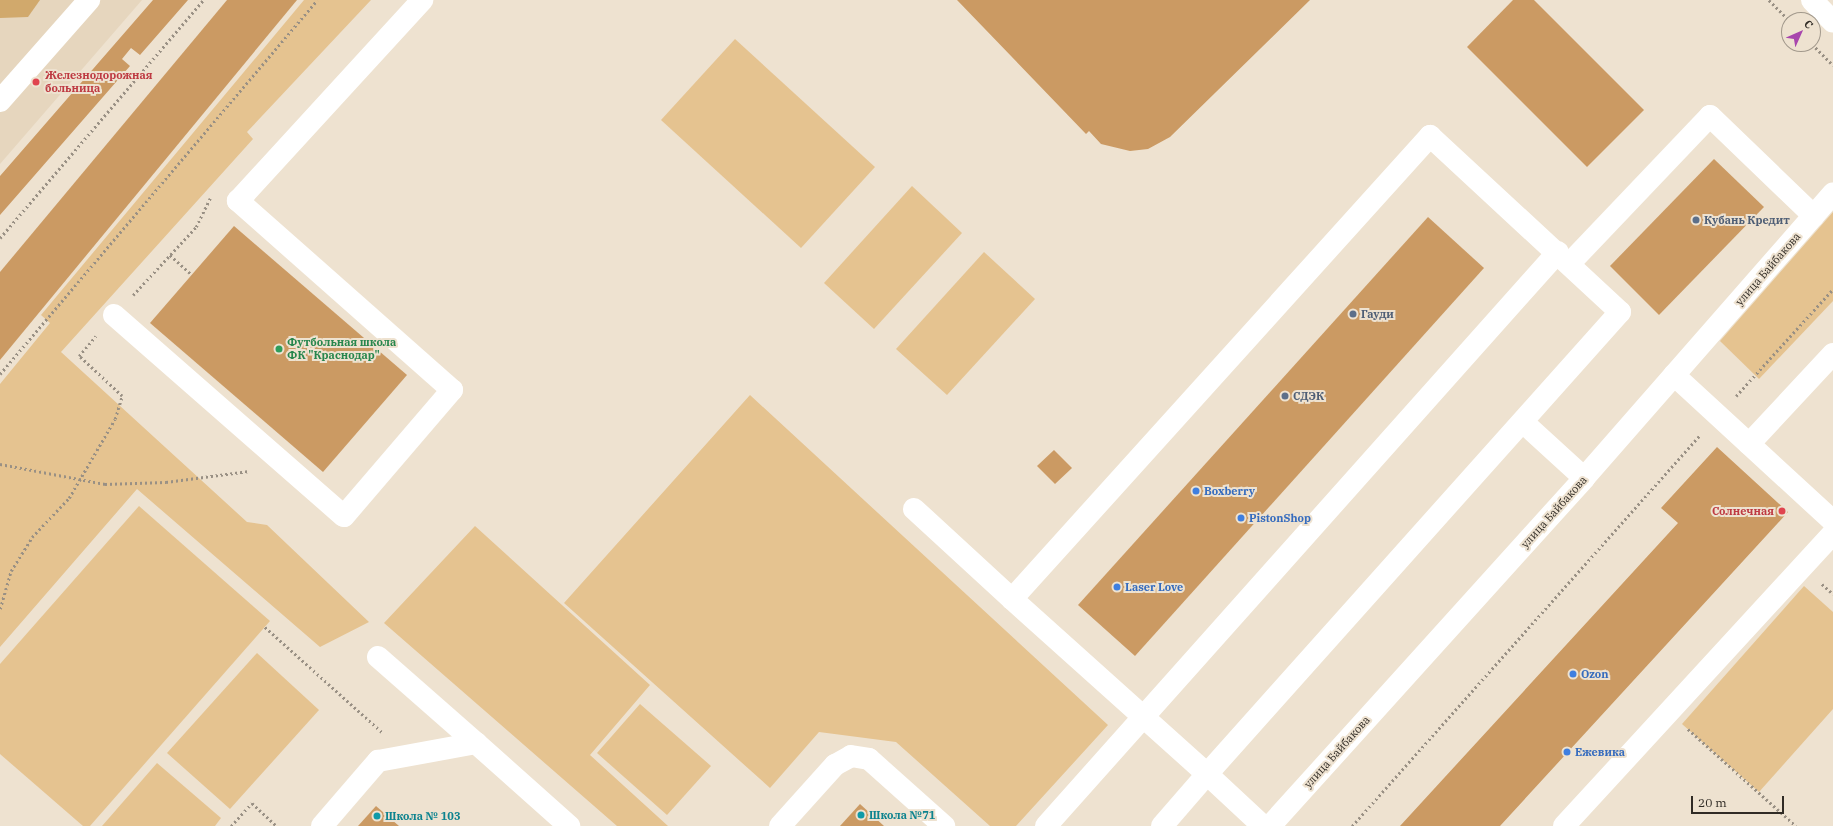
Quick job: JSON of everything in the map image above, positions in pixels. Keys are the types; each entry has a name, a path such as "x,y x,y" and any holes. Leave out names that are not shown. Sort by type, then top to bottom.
{"street":[{"path":"0,101 89,0"},
{"path":"114,316 344,516 452,390 238,201 422,0"},
{"path":"1812,0 1833,22"},
{"path":"1046,826 1143,716 1564,257 1710,116 1814,216"},
{"path":"1012,599 1430,136 1564,257 1620,312 1524,423 1207,774 1162,826"},
{"name":"улица Байбакова","path":"1270,826 1584,478 1833,194"},
{"path":"1749,444 1833,354"},
{"path":"1674,375 1833,521"},
{"path":"1524,423 1584,478"},
{"path":"914,509 1263,826"},
{"path":"1564,826 1833,533"},
{"path":"378,657 569,826"},
{"path":"322,826 378,761 476,743"},
{"path":"780,826 835,765 851,756 869,759 944,826"}],"path":[{"path":"0,238 203,0"},
{"path":"0,374 317,0"},
{"path":"1769,0 1781,12"},
{"path":"1820,52 1833,65"},
{"path":"170,255 192,275"},
{"path":"1352,826 1718,415 1833,289"},
{"path":"0,610 11,571 21,553 80,481 119,407"},
{"path":"0,464 80,481 105,484 166,482 285,465"},
{"path":"265,627 409,756"},
{"path":"1669,711 1796,826"},
{"path":"231,826 252,803 277,826"}],"shaded area":[{"name":"Железнодорожная больница","path":"0,0 142,0 0,164"},
{"path":"0,0 40,0 28,17 0,18"},
{"path":"304,0 371,0 247,132 253,139 61,352 247,522 267,525 369,622 320,647 137,489 0,647 0,384 50,323 41,315"},
{"path":"735,39 875,167 801,248 661,120"},
{"path":"912,186 962,233 874,329 824,283"},
{"path":"1833,212 1833,301 1759,379 1720,341"},
{"path":"984,252 1035,299 947,395 896,349"},
{"path":"750,395 1108,725 1016,826 990,826 896,742 819,732 770,788 564,603"},
{"path":"139,506 270,621 90,826 83,826 0,754 0,664"},
{"path":"475,526 650,685 590,755 668,826 617,826 384,623"},
{"path":"1804,586 1833,612 1833,709 1759,792 1682,724"},
{"path":"257,653 319,710 230,809 167,753"},
{"path":"640,704 711,766 667,815 597,753"},
{"path":"157,763 221,818 215,826 102,826"}],"building":[{"path":"153,0 188,0 140,55 131,48 122,59 130,66 0,215 0,176"},
{"path":"227,0 297,0 0,360 0,272"},
{"path":"957,0 1310,0 1170,137 1148,149 1130,151 1101,144 1089,131 1086,134"},
{"path":"1513,0 1534,0 1644,110 1587,167 1467,47"},
{"path":"1714,159 1764,207 1659,315 1610,266"},
{"path":"1428,217 1484,268 1135,656 1078,605"},
{"name":"Футбольная школа ФК \"Краснодар\"","path":"234,226 407,375 323,472 150,323"},
{"path":"1717,447 1788,512 1500,826 1400,826 1678,523 1661,508"},
{"path":"1054,450 1072,468 1055,484 1037,466"},
{"name":"Школа №71","path":"860,804 884,826 840,826"},
{"name":"Школа № 103","path":"376,806 399,826 358,826"}],"place":[{"name":"Железнодорожная больница","path":"36,82"},
{"name":"Кубань Кредит","path":"1696,220"},
{"name":"Гауди","path":"1353,314"},
{"name":"Футбольная школа ФК \"Краснодар\"","path":"279,349"},
{"name":"СДЭК","path":"1285,396"},
{"name":"Boxberry","path":"1196,491"},
{"name":"Солнечная","path":"1782,511"},
{"name":"PistonShop","path":"1241,518"},
{"name":"Laser Love","path":"1117,587"},
{"name":"Ozon","path":"1573,674"},
{"name":"Ежевика","path":"1567,752"},
{"name":"Школа №71","path":"861,815"},
{"name":"Школа № 103","path":"377,816"}]}
